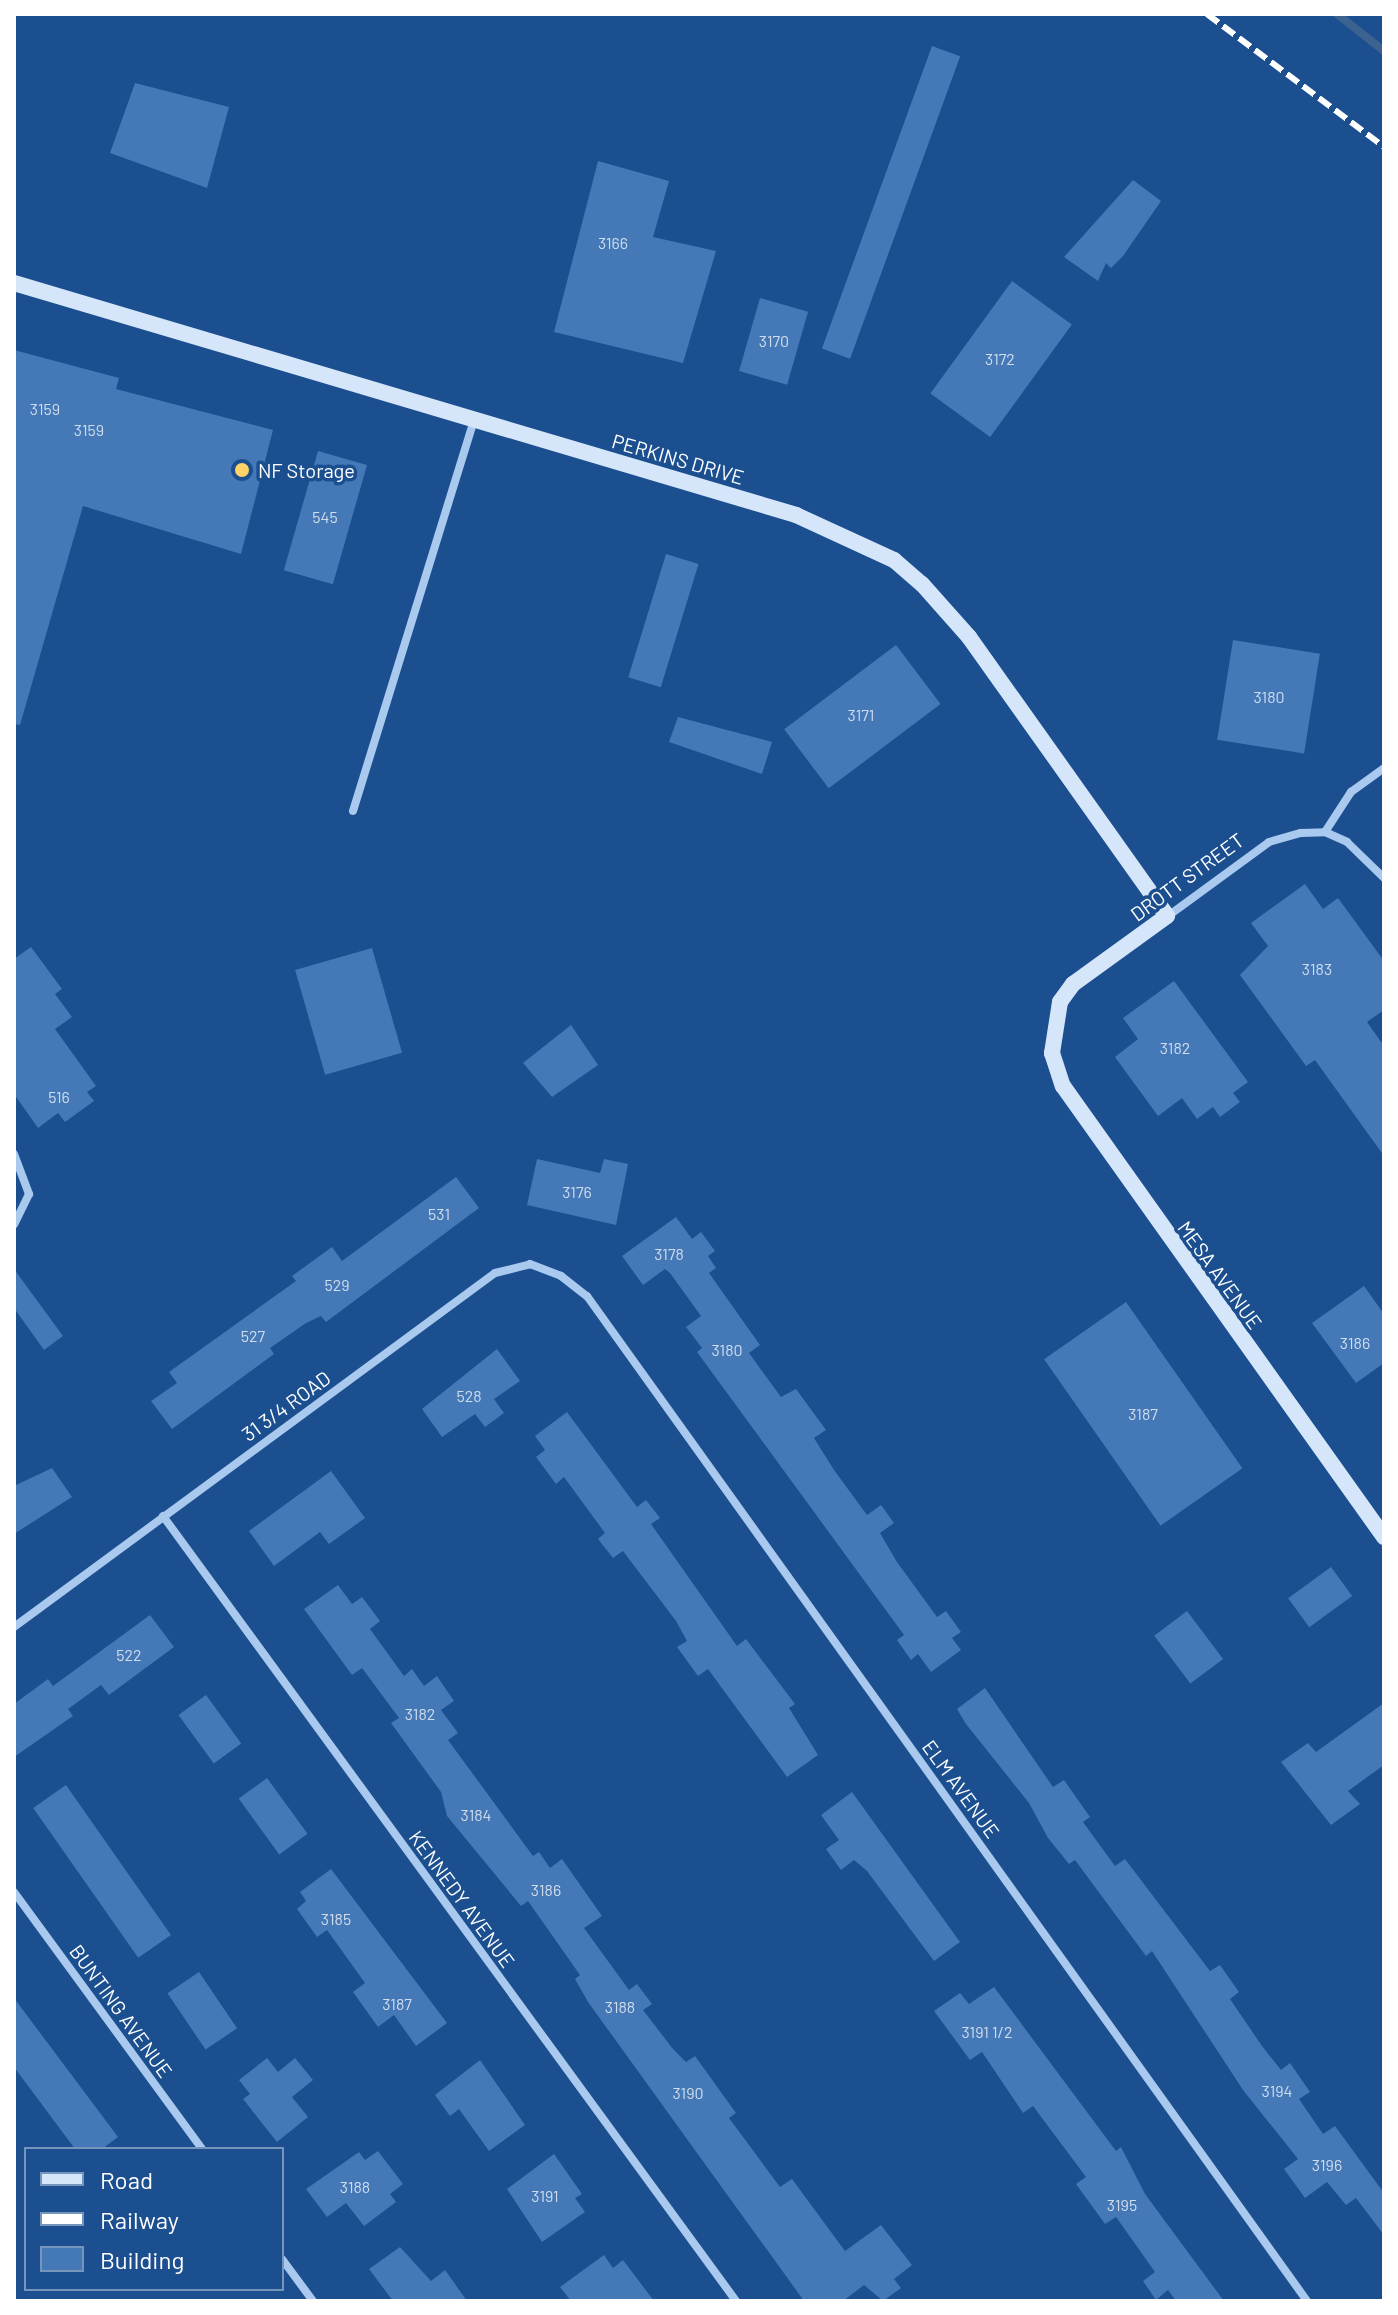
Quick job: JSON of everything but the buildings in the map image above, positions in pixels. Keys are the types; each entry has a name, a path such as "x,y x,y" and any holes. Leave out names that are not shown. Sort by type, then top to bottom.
{"street":[{"name":"PERKINS DRIVE","path":"14,283 796,515 894,560 969,637 1167,916"},
{"path":"353,811 474,421"},
{"path":"1384,768 1351,792 1325,832 1374,864 1384,878"},
{"name":"DROTT STREET","path":"1052,1026 1073,984 1269,842 1325,832"},
{"name":"MESA AVENUE","path":"1052,1026 1052,1053 1078,1112 1384,1537"},
{"path":"14,1154 29,1194 14,1225"},
{"name":"31 3/4 ROAD","path":"14,1627 495,1273 530,1264 587,1296"},
{"name":"ELM AVENUE","path":"587,1296 1307,2301"},
{"name":"KENNEDY AVENUE","path":"163,1516 736,2301"},
{"name":"BUNTING AVENUE","path":"14,1892 201,2147"},
{"path":"284,2262 313,2301"}],"waterway":[{"path":"1337,14 1384,51"}],"railway":[{"path":"1207,14 1384,147"}],"place":[{"name":"NF Storage","path":"242,470"}]}
